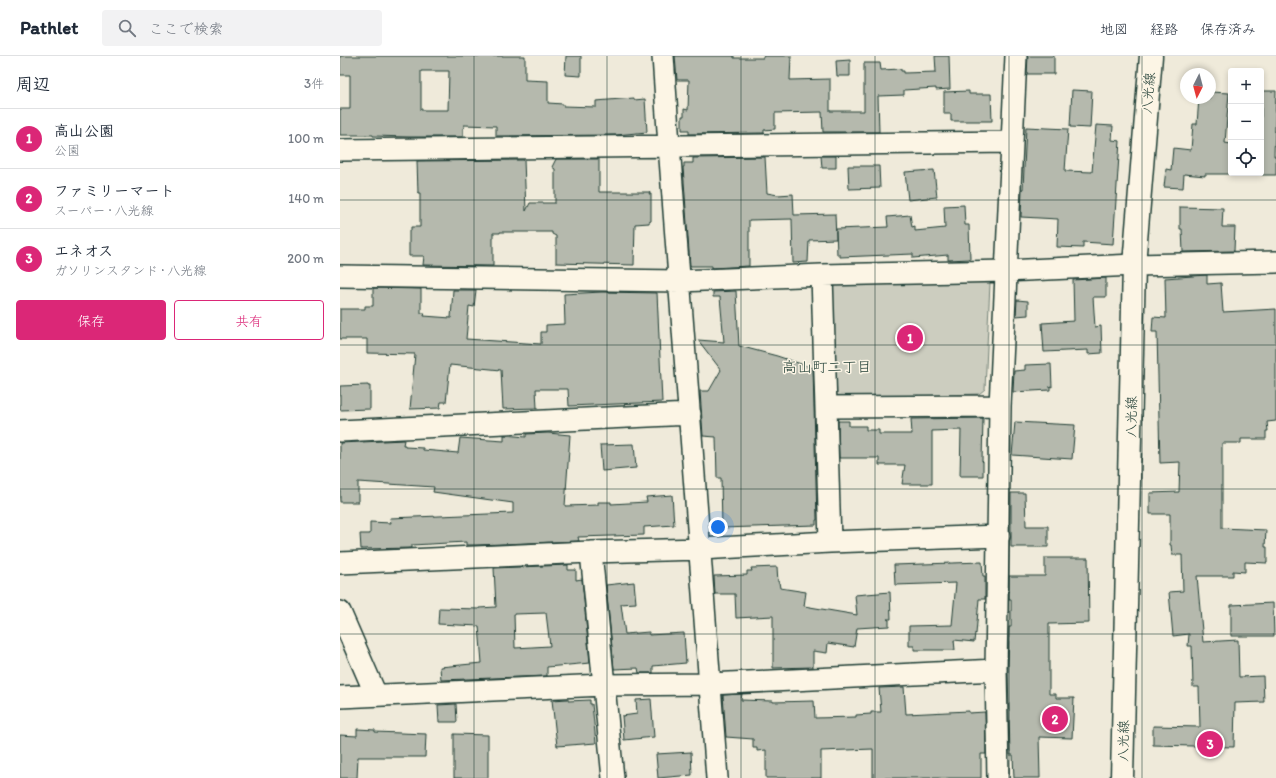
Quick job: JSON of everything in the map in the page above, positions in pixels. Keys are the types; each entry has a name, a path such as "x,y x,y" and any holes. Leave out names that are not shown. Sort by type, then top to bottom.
{"street":[{"path":"663,56 717,778"},
{"path":"998,778 996,670 1000,406 1016,56"},
{"name":"八光線","path":"1122,778 1134,265 1151,56"},
{"path":"340,150 1012,142"},
{"path":"340,276 680,281 822,275 1006,271 1134,265 1276,262"},
{"path":"822,275 830,542"},
{"path":"826,407 1000,406"},
{"path":"340,431 690,414"},
{"path":"340,563 999,536"},
{"path":"591,552 613,778"},
{"path":"340,612 376,695"},
{"path":"340,697 604,684 710,684 996,670"}],"shaded area":[{"path":"984,278 990,283 985,389 979,394 840,398 834,392 832,287 837,282"}],"building":[{"path":"340,56 525,56 525,80 548,81 548,103 563,104 563,106 596,107 596,101 634,98 634,100 645,99 647,132 616,135 496,136 496,126 464,125 463,137 340,135 340,109 350,109 350,75 340,75","holes":["421,71 449,71 448,110 421,110"]},
{"path":"566,56 581,56 581,76 565,75"},
{"path":"675,56 734,56 734,58 763,58 763,56 791,56 790,80 830,79 830,111 864,111 864,63 880,63 881,70 901,69 904,73 936,72 935,56 949,56 950,89 936,90 936,88 904,90 904,95 878,96 879,132 823,132 822,112 775,113 775,129 764,130 764,133 689,134 689,130 682,130 682,116 684,116 684,109 688,110 689,80 677,80"},
{"path":"1028,56 1054,56 1054,74 1027,74"},
{"path":"850,60 850,76 837,76 836,61"},
{"path":"1072,90 1092,91 1090,128 1070,127"},
{"path":"969,91 969,94 991,94 992,121 951,121 951,114 944,114 944,92"},
{"path":"1264,91 1276,91 1274,156 1276,156 1276,175 1264,175"},
{"path":"1216,92 1228,93 1225,143 1228,144 1228,174 1205,174 1205,176 1184,174 1183,188 1164,187 1166,169 1171,170 1173,148 1191,150 1193,124 1197,124 1199,104 1216,104"},
{"path":"1096,125 1113,126 1112,140 1120,141 1113,244 1083,242 1083,248 1057,247 1058,219 1021,217 1026,127 1068,129 1065,171 1092,172"},
{"path":"821,156 836,156 836,168 822,168"},
{"path":"765,157 767,193 778,195 793,194 794,215 835,214 836,239 809,240 808,262 793,263 792,219 749,220 749,266 712,268 712,266 690,266 683,167 684,163 693,163 693,158"},
{"path":"556,159 599,159 599,192 650,192 651,221 649,223 635,224 634,265 556,263 556,236 552,234 552,232 493,233 493,266 423,265 424,256 409,256 409,231 411,231 411,227 420,227 420,193 418,193 417,161 524,160 526,211 530,203 555,203 555,169 552,167"},
{"path":"848,166 879,166 880,188 849,189"},
{"path":"934,170 937,197 908,200 905,172"},
{"path":"964,205 965,225 969,225 970,259 948,260 948,255 913,258 913,254 840,257 840,255 837,255 836,229 888,227 887,217 910,215 912,227 915,226 915,231 945,228 944,206"},
{"path":"1180,207 1223,208 1222,227 1235,227 1234,251 1183,252 1182,229 1180,229"},
{"path":"1207,275 1207,284 1221,283 1223,312 1276,309 1276,421 1267,422 1268,431 1266,431 1266,439 1241,439 1241,443 1222,443 1222,528 1266,530 1265,547 1267,547 1267,563 1245,562 1245,572 1233,571 1233,576 1197,576 1203,642 1238,640 1239,677 1263,676 1264,702 1235,703 1234,747 1153,745 1153,726 1200,727 1199,687 1193,687 1192,646 1188,646 1189,634 1173,636 1169,592 1183,591 1182,555 1172,555 1170,545 1170,514 1150,514 1150,493 1179,492 1180,462 1160,463 1157,332 1152,332 1153,317 1166,318 1165,278"},
{"path":"1106,278 1106,297 1093,297 1095,327 1101,326 1102,353 1088,354 1088,350 1044,352 1042,323 1074,321 1073,280"},
{"path":"373,288 421,289 421,313 425,313 424,316 451,318 453,290 476,290 474,307 469,306 466,339 541,344 541,332 546,332 546,325 565,324 564,294 602,292 657,293 662,402 569,406 568,389 536,389 537,408 503,409 501,370 450,365 446,402 441,402 440,408 410,409 415,354 367,353 367,339 340,339 340,309 365,309 365,306 373,306"},
{"path":"736,291 739,346 777,356 813,368 816,525 722,528 721,478 717,478 716,437 703,436 700,391 709,391 721,370 698,340 724,342 720,297 713,297 713,292"},
{"path":"1017,300 1028,301 1028,315 1016,316"},
{"path":"1051,364 1052,387 1050,386 1050,390 1013,392 1014,371 1025,370 1025,365"},
{"path":"340,386 370,386 370,409 340,410"},
{"path":"983,418 983,476 960,476 961,430 932,431 932,484 902,484 905,465 879,465 879,458 839,458 838,421 849,421 849,426 866,426 866,430 879,430 879,434 912,434 911,419"},
{"path":"1015,422 1075,425 1072,459 1012,455"},
{"path":"548,433 570,435 565,506 598,505 598,502 611,502 611,504 647,502 646,497 672,495 674,525 644,527 644,535 578,537 579,541 477,545 466,545 466,542 412,545 412,548 361,549 360,534 370,534 370,522 391,523 390,518 513,513 513,503 433,492 434,487 358,482 358,502 340,502 340,443 404,440 403,445 405,445 405,447 458,453 460,438 504,441 504,435 526,437 526,434"},
{"path":"634,444 636,468 602,471 600,445"},
{"path":"1011,493 1025,493 1026,526 1048,526 1048,547 1011,547"},
{"path":"1045,558 1088,558 1089,623 1049,624 1049,694 1056,694 1056,698 1074,698 1072,738 1039,737 1040,778 1014,778 1013,755 1010,755 1008,670 1011,599 1009,599 1009,576 1045,576"},
{"path":"982,562 983,576 985,576 985,599 979,599 974,642 954,640 955,650 914,650 914,646 909,646 909,626 952,625 956,583 895,585 894,565"},
{"path":"568,565 568,570 576,570 576,580 582,579 590,663 547,667 547,676 441,680 440,667 482,663 479,626 438,624 439,608 479,609 496,607 494,568","holes":["546,613 550,646 515,648 514,614"]},
{"path":"777,567 780,588 806,592 804,606 857,615 855,595 890,592 891,619 887,619 889,620 889,626 857,628 854,647 828,643 827,653 813,651 813,667 773,668 773,616 736,618 735,594 715,594 714,576 747,575 747,571 752,571 751,568"},
{"path":"634,582 636,603 621,604 625,634 649,632 649,635 684,633 686,663 653,666 653,673 639,673 638,668 614,669 606,585"},
{"path":"1273,603 1274,636 1231,636 1231,605"},
{"path":"904,687 906,714 969,711 969,713 985,712 986,754 981,754 981,778 873,778 873,749 821,751 821,778 766,778 766,750 757,751 757,748 753,748 753,739 726,737 723,695 742,694 741,700 773,702 814,701 815,718 856,717 856,715 871,714 871,712 881,712 879,688"},
{"path":"568,699 568,701 590,700 590,704 592,704 596,743 557,746 552,700"},
{"path":"651,699 654,737 624,740 622,716 637,714 636,700"},
{"path":"456,704 457,722 439,722 438,705"},
{"path":"357,729 375,730 375,732 426,734 425,757 358,757 357,778 340,778 340,735 357,736"},
{"path":"454,734 488,735 488,778 454,778"},
{"path":"691,752 692,775 658,778 656,754"}],"place":[{"name":"高山公園","path":"910,338"},
{"name":"ファミリーマート","path":"1055,719"},
{"name":"エネオス","path":"1210,744"}],"district":[{"name":"高山町二丁目","path":"827,367"}]}
